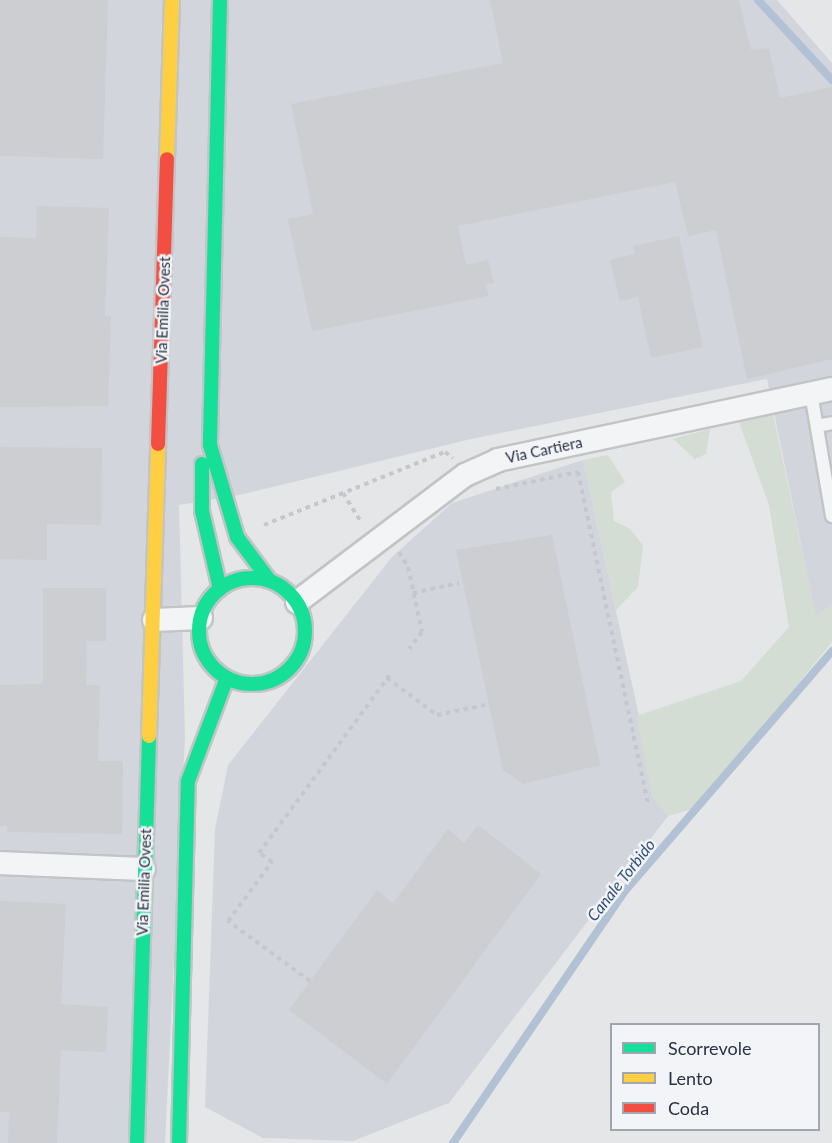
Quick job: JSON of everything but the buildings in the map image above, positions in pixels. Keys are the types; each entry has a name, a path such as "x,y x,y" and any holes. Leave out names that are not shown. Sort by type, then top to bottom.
{"main road":[{"name":"Via Emilia Ovest","path":"136,1143 172,0"},
{"path":"220,0 210,446 237,537 269,580"},
{"path":"210,446 199,471 202,511 220,589"},
{"path":"252,578 269,580 285,589 297,602 305,635 292,667 261,683 227,678 213,667 204,652 201,618 220,589 252,578"},
{"path":"179,1143 188,781 227,678"}],"street":[{"name":"Via Cartiera","path":"297,602 465,475 498,460 821,391"},
{"path":"154,620 201,618"},
{"path":"0,863 144,869"}],"lane":[{"path":"821,391 817,426 832,516"},
{"path":"817,426 832,423"}],"path":[{"path":"257,528 445,452 458,464"},
{"path":"490,490 578,472 648,804"},
{"path":"343,493 365,528"},
{"path":"390,553 400,552 405,560 422,632 409,649"},
{"path":"413,593 459,584"},
{"path":"310,981 228,921 272,862 259,853 392,672"},
{"path":"387,678 437,716 484,705"}],"shaded area":[{"path":"0,0 777,0 832,63 832,604 816,617 767,379 471,439 239,495 179,505 185,736 165,1143 0,1143"},
{"path":"773,414 816,616 832,604 832,642 699,807 668,816 652,797 636,716 741,681 789,627 769,505 739,422"},
{"path":"710,429 706,454 695,459 673,439"},
{"path":"608,455 625,482 611,492 614,521 629,528 643,545 638,587 616,610 583,460"},
{"path":"583,460 658,803 668,816 449,1103 353,1141 263,1138 205,1107 215,829 228,765 392,557 452,503"}],"waterway":[{"path":"758,0 832,80"},
{"name":"Canale Torbido","path":"453,1143 625,891 832,651"}],"traffic: fast":[{"path":"220,0 210,445 237,537 269,580"},
{"path":"202,464 202,511 220,589"},
{"path":"252,578 272,582 289,594 301,611 305,631 301,651 289,668 272,680 252,684 232,680 215,668 203,651 199,631 203,611 215,594 232,582 252,578"},
{"path":"179,1143 188,781 227,678"},
{"path":"137,1143 149,736"}],"traffic: slow":[{"path":"167,159 172,0"},
{"path":"149,736 158,444"}],"traffic: jam":[{"path":"158,444 167,159"}]}
